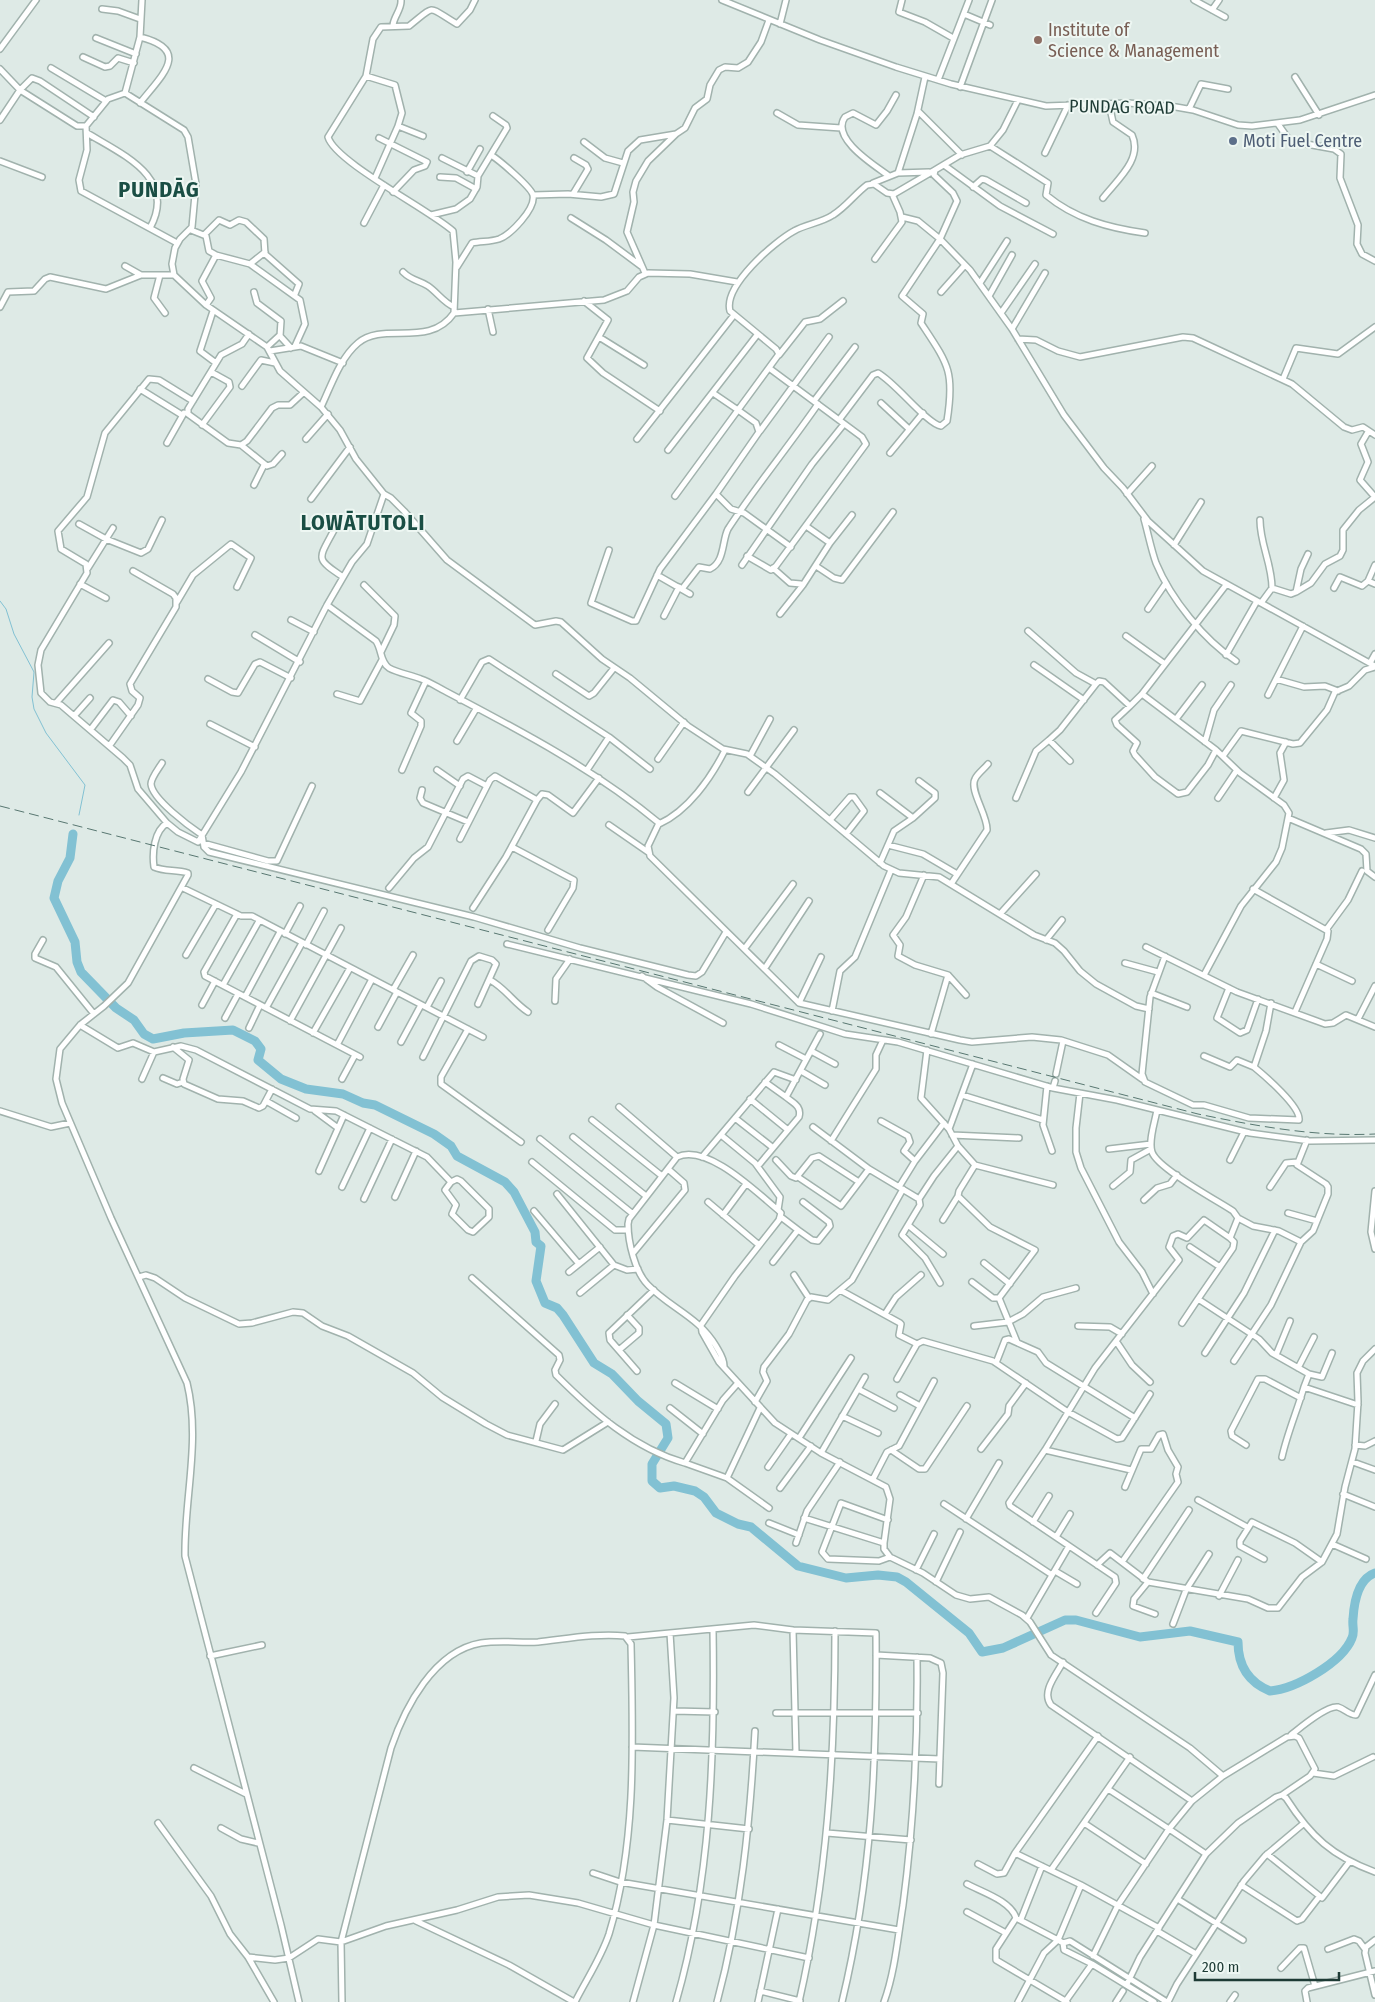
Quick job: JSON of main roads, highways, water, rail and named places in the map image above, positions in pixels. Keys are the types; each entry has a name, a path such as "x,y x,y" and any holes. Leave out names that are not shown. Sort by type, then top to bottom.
{"waterway":[{"path":"0,601 6,609 14,634 34,672 32,697 34,709 46,733 85,785 79,815"},
{"path":"73,834 70,858 58,881 54,898 75,942 77,962 81,972 116,1008 134,1020 144,1034 153,1039 184,1033 233,1030 255,1041 261,1049 258,1060 281,1079 306,1089 343,1094 363,1103 375,1105 434,1134 451,1146 457,1156 505,1182 514,1192 535,1232 536,1242 541,1246 536,1281 545,1303 557,1308 563,1315 594,1363 612,1374 638,1401 666,1424 668,1438 652,1464 652,1481 660,1488 674,1486 695,1491 704,1497 716,1513 738,1524 751,1527 798,1566 846,1578 878,1575 897,1577 906,1582 969,1633 982,1652 1003,1648 1065,1620 1076,1620 1140,1637 1190,1631 1238,1642 1240,1658 1246,1672 1256,1683 1270,1691 1292,1685 1317,1673 1338,1657 1347,1647 1353,1636 1354,1613 1358,1592 1365,1580 1375,1573"}],"railway":[{"path":"0,806 1198,1114 1308,1132 1375,1134"}],"place":[{"name":"Institute of Science & Management","path":"1038,40"},
{"name":"Moti Fuel Centre","path":"1233,141"}],"district":[{"name":"PUNDĀG","path":"159,189"},
{"name":"LOWĀTUTOLI","path":"363,522"}]}
